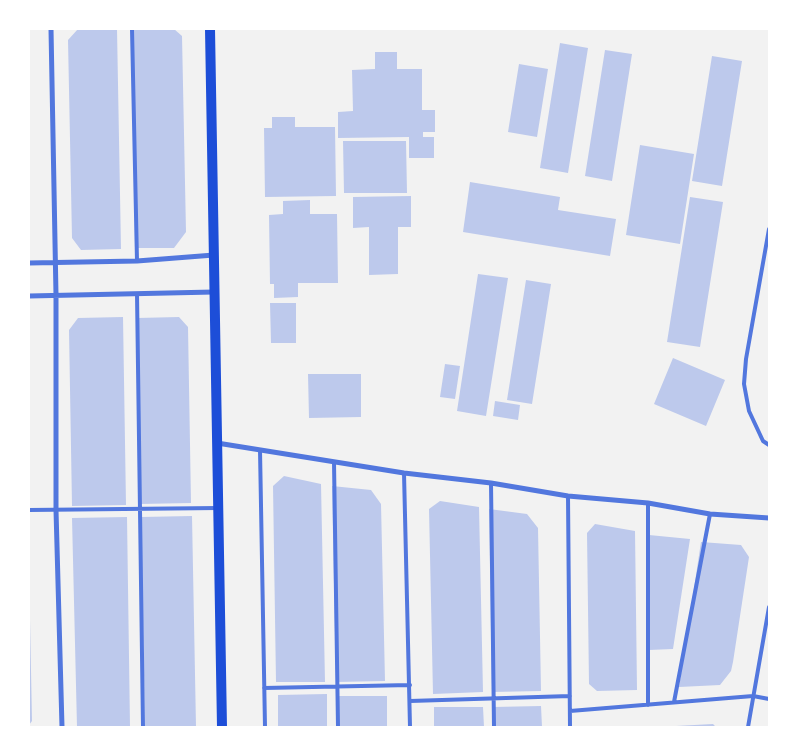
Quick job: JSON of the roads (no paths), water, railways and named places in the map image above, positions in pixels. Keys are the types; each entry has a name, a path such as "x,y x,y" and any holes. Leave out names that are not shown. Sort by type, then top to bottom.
{"main road":[{"path":"210,29 222,727"}],"street":[{"path":"51,29 56,295 56,510 62,727"},
{"path":"29,263 137,261 214,255"},
{"path":"29,296 215,292"},
{"path":"217,442 404,473 491,483 568,496 648,503 710,514 769,518"}],"lane":[{"path":"132,29 137,261"},
{"path":"769,229 746,359 744,384 749,411 763,441 769,445"},
{"path":"137,294 143,727"},
{"path":"260,450 265,727"},
{"path":"334,462 338,727"},
{"path":"404,473 410,727"},
{"path":"491,483 494,727"},
{"path":"568,496 570,727"},
{"path":"648,503 648,706"},
{"path":"29,510 218,508"},
{"path":"674,702 710,514"},
{"path":"748,727 769,607"},
{"path":"264,688 410,685"},
{"path":"410,701 570,696"},
{"path":"570,711 753,696 769,699"}]}
